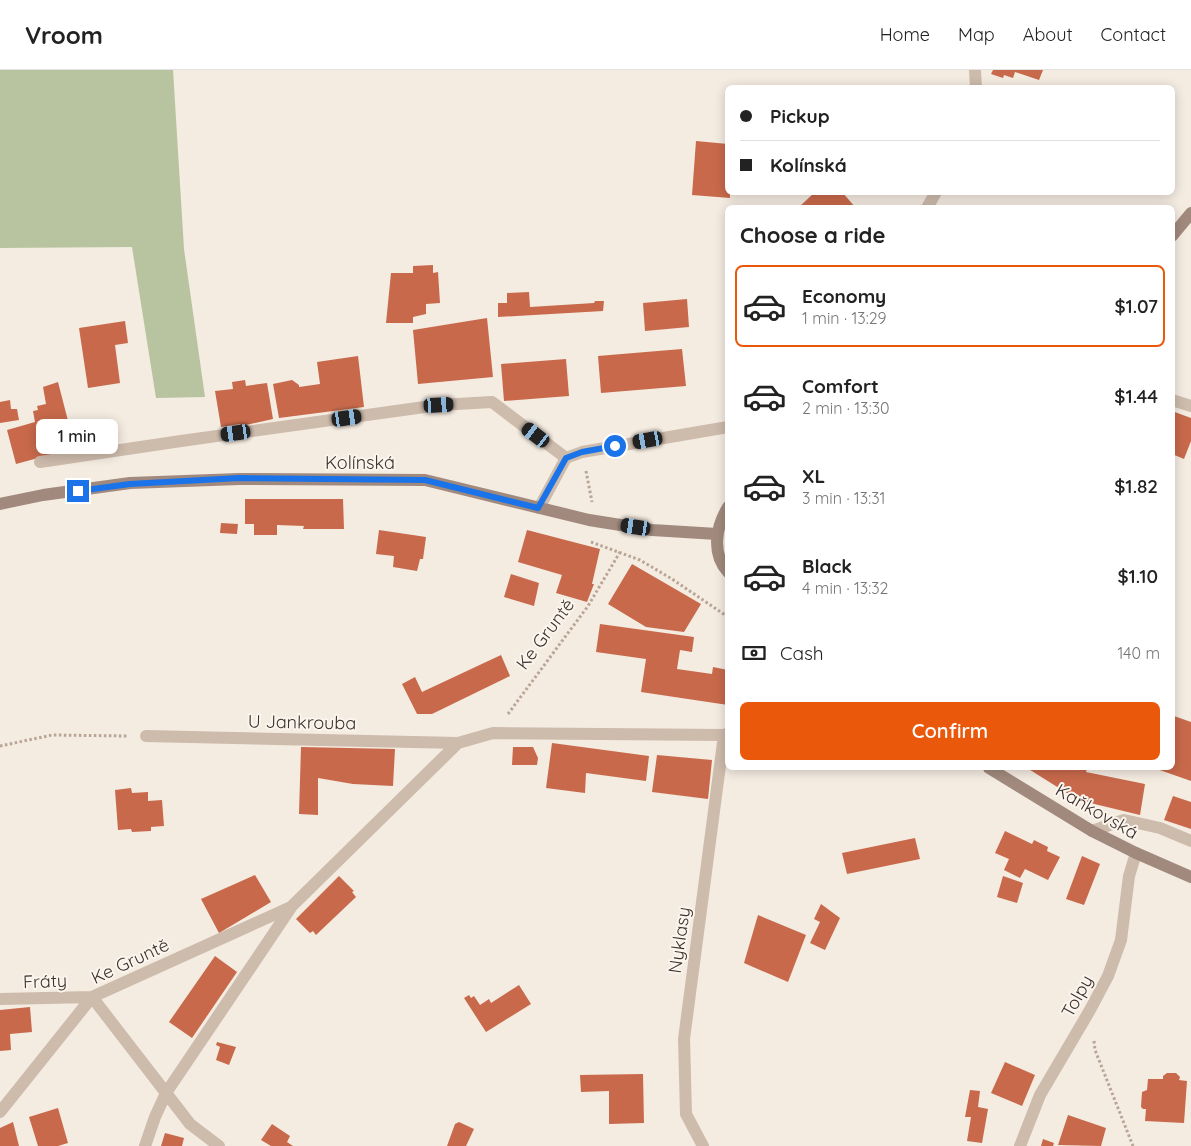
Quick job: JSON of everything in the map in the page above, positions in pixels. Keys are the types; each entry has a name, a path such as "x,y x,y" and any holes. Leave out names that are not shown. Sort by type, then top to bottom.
{"street":[{"path":"975,70 976,85"},
{"path":"1175,232 1191,213"},
{"path":"1175,401 1191,406"},
{"path":"40,462 430,406 492,402 566,458"},
{"path":"538,508 566,458 582,452 725,428"},
{"name":"Kolínská","path":"0,504 44,495 130,484 239,478 425,480 589,520 652,530 717,534"},
{"path":"725,512 717,534 718,552 725,566"},
{"name":"Ke Gruntě","path":"145,1146 166,1093 292,906 458,743 493,733 725,734"},
{"name":"U Jankrouba","path":"146,736 458,743"},
{"name":"Nyklasy","path":"703,1146 686,1114 684,1039 725,741"},
{"name":"Kaňkovská","path":"993,770 1092,830 1136,853 1191,877"},
{"path":"1092,830 1124,820 1160,828 1191,841"},
{"name":"Tolpy","path":"1020,1146 1040,1094 1108,976 1121,940 1129,876 1136,853"},
{"name":"Ke Gruntě","path":"166,1093 92,997 292,906"},
{"path":"0,1112 92,997"},
{"name":"Fráty","path":"0,999 92,997"},
{"path":"166,1093 190,1124 219,1146"}],"path":[{"path":"582,452 592,501 589,520"},
{"name":"Ke Gruntě","path":"493,733 588,606 620,552 640,560 672,579 725,616"},
{"path":"0,746 52,735 146,736"},
{"path":"1090,1010 1095,1050 1133,1146"}],"green space":[{"path":"0,70 173,70 184,249 205,397 156,398 132,247 0,248"}],"building":[{"path":"993,70 1043,70 1039,80 1015,72 1013,78 1004,75 1003,78 991,74"},
{"path":"696,141 725,144 725,195 730,195 730,198 692,195"},
{"path":"812,195 845,195 853,205 801,205"},
{"path":"433,265 433,273 438,272 440,303 426,304 426,314 413,317 413,323 386,323 391,273 413,273 413,266"},
{"path":"529,292 530,307 604,301 603,311 498,317 498,303 507,303 507,293"},
{"path":"687,299 689,327 645,331 643,303"},
{"path":"487,318 493,377 418,384 413,330"},
{"path":"125,321 128,343 115,345 120,383 88,388 79,328"},
{"path":"682,349 686,386 601,393 598,356"},
{"path":"358,356 364,407 279,418 273,384 292,380 299,387 320,384 317,362"},
{"path":"566,359 569,396 504,401 501,364"},
{"path":"245,380 246,386 267,383 273,419 241,426 240,424 221,427 215,391 233,389 232,382"},
{"path":"58,382 75,448 16,464 7,430 35,422 33,411 38,410 37,406 46,404 43,387"},
{"path":"10,400 11,409 17,409 19,420 0,423 0,402"},
{"path":"1175,412 1191,418 1191,441 1184,459 1175,455"},
{"path":"245,499 343,499 344,529 303,529 304,526 277,525 277,535 254,535 254,524 245,524"},
{"path":"221,523 238,524 237,534 220,533"},
{"path":"379,530 426,537 423,559 420,559 417,571 393,567 394,556 376,554"},
{"path":"527,530 600,549 592,584 594,584 587,602 556,593 562,575 518,562"},
{"path":"632,564 701,604 684,632 646,627 608,604"},
{"path":"511,574 539,583 534,606 504,597"},
{"path":"600,624 694,637 692,652 680,650 677,669 712,674 713,667 725,669 725,705 641,692 646,659 596,652"},
{"path":"501,655 510,676 432,714 417,714 402,684 415,677 422,692"},
{"path":"1175,716 1191,722 1191,781 1160,770 1175,770"},
{"path":"552,743 649,756 646,781 586,773 585,793 546,788"},
{"path":"301,747 395,749 393,786 353,784 318,778 318,815 299,814"},
{"path":"513,747 533,747 538,758 537,765 512,765"},
{"path":"657,755 712,760 708,799 652,792"},
{"path":"1030,770 1086,770 1086,772 1145,784 1140,815 1078,800"},
{"path":"131,788 132,793 148,792 148,801 162,800 164,826 151,827 151,831 132,832 131,829 118,830 115,790"},
{"path":"1173,796 1191,802 1191,829 1164,820"},
{"path":"1005,831 1032,844 1034,840 1048,847 1047,851 1060,857 1048,880 1025,869 1020,878 1004,870 1009,859 995,853"},
{"path":"915,838 920,859 847,874 842,853"},
{"path":"1082,856 1100,864 1084,905 1066,899"},
{"path":"255,875 271,902 219,933 201,899"},
{"path":"339,876 354,891 352,892 356,897 316,935 313,931 310,933 296,919"},
{"path":"1003,876 1023,883 1017,903 997,897"},
{"path":"821,904 840,918 825,950 810,943 820,922 814,919"},
{"path":"758,915 806,935 788,982 744,963"},
{"path":"215,956 237,972 192,1038 169,1022"},
{"path":"519,985 531,1004 486,1032 464,998 469,995 471,998 474,996 480,1005 489,999 491,1003"},
{"path":"30,1007 32,1032 10,1034 11,1050 0,1051 0,1010"},
{"path":"217,1042 236,1047 229,1065 216,1060 220,1047 216,1045"},
{"path":"1005,1062 1035,1075 1022,1106 991,1093"},
{"path":"1167,1073 1176,1073 1180,1077 1179,1080 1187,1081 1184,1123 1145,1121 1146,1109 1141,1107 1142,1092 1147,1090 1148,1079 1163,1079 1163,1076"},
{"path":"643,1074 644,1123 609,1124 609,1091 581,1092 580,1075"},
{"path":"970,1090 980,1091 978,1107 988,1109 982,1143 967,1141 971,1117 965,1117"},
{"path":"58,1108 68,1143 58,1146 38,1146 29,1117"},
{"path":"1068,1115 1106,1128 1101,1146 1058,1145"},
{"path":"13,1122 19,1146 0,1146 0,1128"},
{"path":"459,1122 474,1129 466,1146 447,1146 455,1124"},
{"path":"272,1124 290,1136 287,1142 293,1146 271,1146 261,1140"},
{"path":"165,1133 184,1138 182,1146 161,1146"},
{"path":"1043,1139 1054,1143 1053,1146 1041,1146"}],"route":[{"path":"78,491 130,484 239,478 425,480 538,508 566,458 582,452 615,446"}]}
